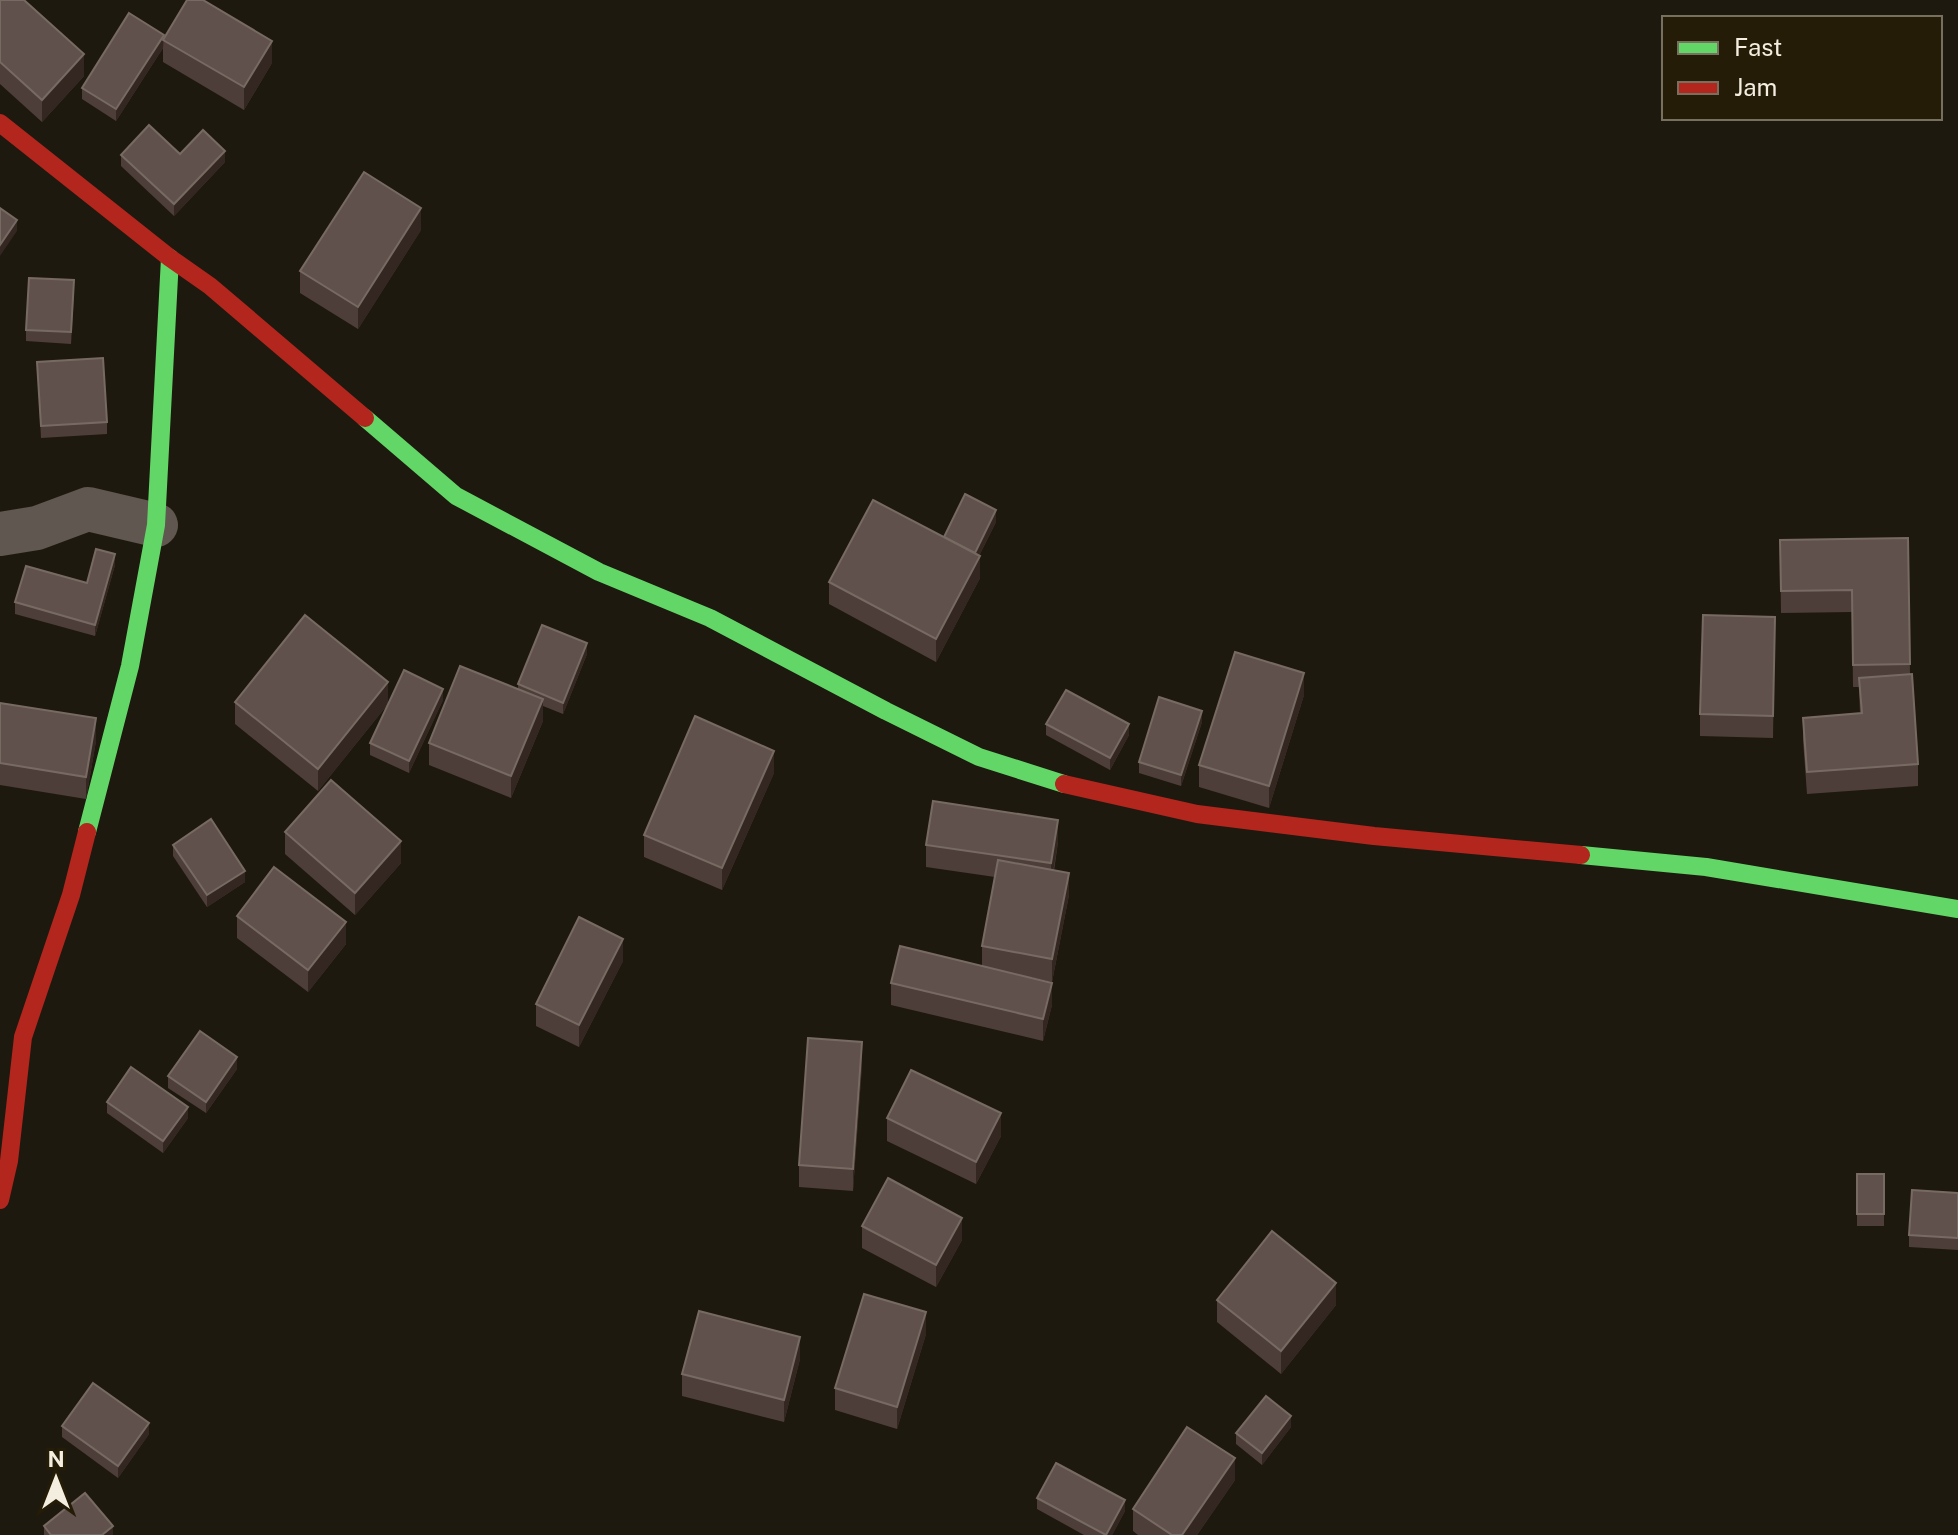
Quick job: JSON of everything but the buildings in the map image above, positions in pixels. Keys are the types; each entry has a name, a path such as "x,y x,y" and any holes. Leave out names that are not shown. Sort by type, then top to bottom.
{"street":[{"path":"0,123 170,258 210,286 456,496 599,572 710,618 979,757 1073,787 1197,814 1374,836 1706,867 1958,909"},
{"path":"0,1200 9,1161 23,1037 71,895 87,834 130,666 156,525 170,258"},
{"path":"0,534 37,528 88,509 156,525"}],"traffic: fast":[{"path":"87,832 130,666 156,525 170,258"},
{"path":"365,418 456,496 599,572 710,618 979,757 1064,784"},
{"path":"1581,855 1706,867 1958,909"}],"traffic: jam":[{"path":"0,123 170,258 210,286 365,418"},
{"path":"1064,784 1197,814 1374,836 1581,855"},
{"path":"0,1200 9,1161 23,1037 71,895 87,832"}]}
